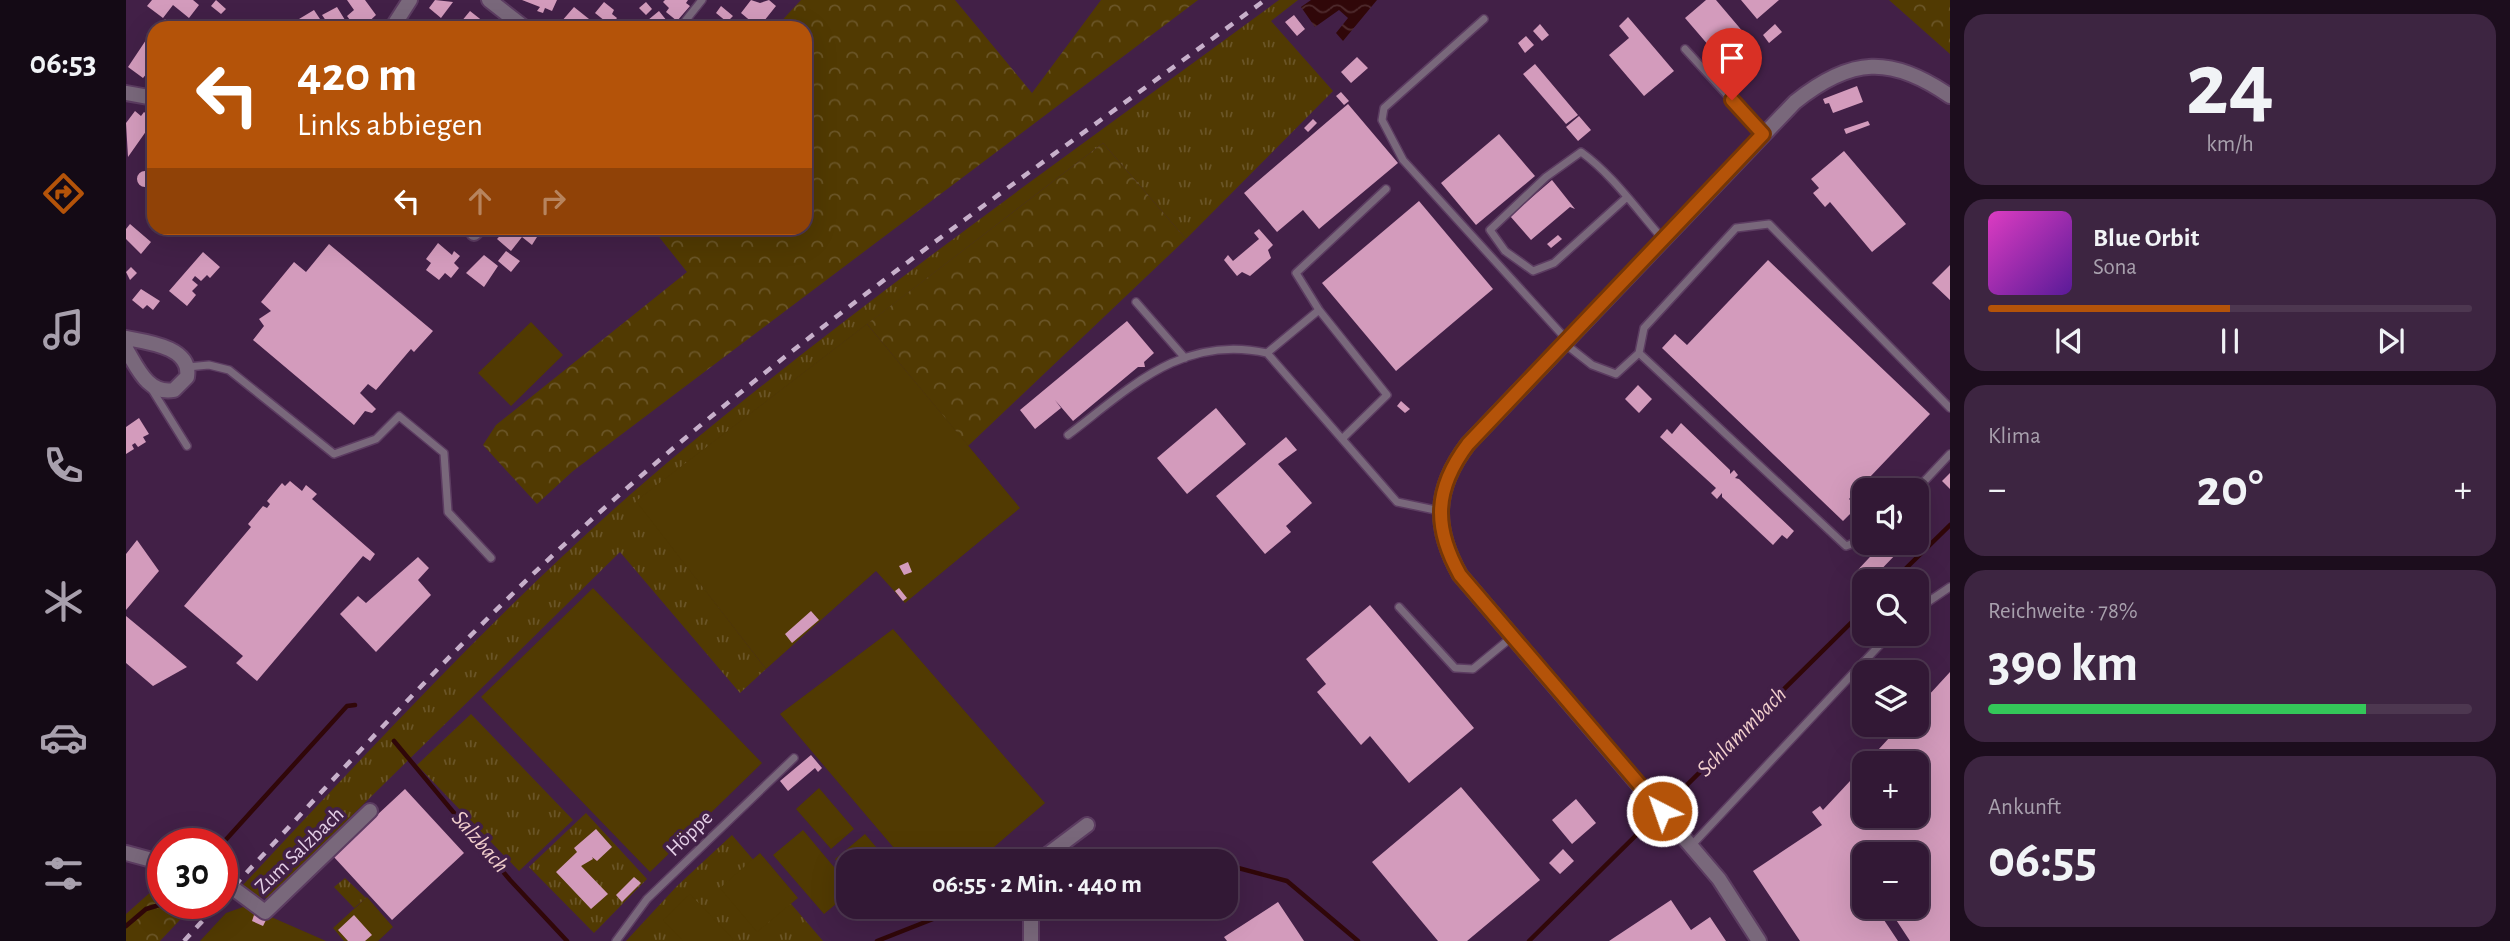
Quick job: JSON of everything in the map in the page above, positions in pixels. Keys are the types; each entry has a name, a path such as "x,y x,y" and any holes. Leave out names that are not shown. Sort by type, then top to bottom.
{"street":[{"path":"396,21 410,0"},
{"path":"489,0 516,21"},
{"path":"1759,941 1718,878 1460,575 1441,532 1440,511 1445,483 1454,462 1662,238 1763,134 1816,85 1833,74 1873,66 1896,69 1919,77 1950,96"},
{"path":"126,93 147,97"},
{"path":"126,338 171,349 186,367 187,377 174,390 166,391 149,384 126,349"},
{"name":"Zum Salzbach","path":"238,892 265,912 370,811"},
{"path":"1055,849 1087,825"},
{"path":"126,853 147,859"},
{"path":"1031,919 1031,941"}],"lane":[{"path":"686,20 702,0"},
{"path":"1484,19 1384,108 1382,120 1403,160 1566,342 1591,365 1616,374 1639,353 1644,328 1736,228 1769,224 1950,408"},
{"path":"1685,49 1763,134"},
{"path":"1626,198 1554,262 1533,271 1505,251 1490,230 1546,177 1581,152 1626,198 1662,238"},
{"path":"1342,439 1387,395 1319,310 1296,273 1386,189"},
{"path":"1136,302 1185,358"},
{"path":"1267,353 1319,310"},
{"path":"1068,435 1159,367 1208,349 1245,348 1267,353 1397,502 1440,511"},
{"path":"1639,353 1846,546 1852,544"},
{"path":"186,367 209,365 229,370 334,454 376,439 398,416 444,453 448,512 491,558"},
{"path":"149,384 187,446"},
{"path":"1927,478 1950,454"},
{"path":"1929,601 1950,587"},
{"path":"1399,607 1455,668 1463,670 1479,666 1513,636"},
{"path":"1691,846 1879,646"},
{"name":"Höppe","path":"616,941 657,889 794,758"}],"green space":[{"path":"801,0 955,0 1032,93 1101,0 1198,0 573,471 537,504 483,445 496,425 687,272 658,235 812,235 812,21 782,21"},
{"path":"1279,0 1298,0 1271,21 1333,91 1186,239 1103,143 637,501 766,669 740,693 620,552 268,898 254,897 241,887 456,660 626,498 831,331"},
{"path":"1889,0 1950,0 1950,54"},
{"path":"1103,143 1186,239 968,446 867,324"},
{"path":"531,322 563,355 511,406 478,373"},
{"path":"867,324 1020,508 905,603 876,571 766,669 636,501"},
{"path":"593,588 762,763 650,872 481,697"},
{"path":"893,629 1045,803 992,849 895,849 780,714"},
{"path":"471,714 573,820 519,871 417,765"},
{"path":"819,788 854,829 831,849 796,809"},
{"path":"586,813 647,879 594,933 529,867"},
{"path":"803,830 836,869 836,904 824,914 773,855"},
{"path":"865,834 878,849 847,849"},
{"path":"732,835 823,941 626,941 677,886"},
{"path":"760,853 798,898 757,932 720,888"},
{"path":"345,878 366,898 354,908 334,887"},
{"path":"690,894 732,941 683,941 663,920"},
{"path":"147,895 147,919 181,919 160,941 126,941 126,914"},
{"path":"367,897 393,927 378,941 344,941 333,928"},
{"path":"246,906 326,941 200,941 220,919 238,919 238,909"}],"water":[{"path":"1311,0 1377,0 1343,41 1336,33 1348,18 1339,10 1315,27 1301,7"}],"building":[{"path":"152,0 193,0 199,5 189,18 173,5 163,18 147,6"},
{"path":"216,0 226,9 221,14 211,6"},
{"path":"347,0 365,0 376,15 370,21 351,21 347,16 354,10"},
{"path":"435,0 453,2 441,18 429,8"},
{"path":"522,0 557,0 552,11 545,8 543,13 537,11 540,7"},
{"path":"688,0 686,3 690,6 677,21 666,12 669,8 663,2"},
{"path":"751,0 760,3 769,0 776,6 764,21 751,21 741,13"},
{"path":"1706,0 1716,0 1761,53 1734,75 1685,18"},
{"path":"1741,0 1779,0 1757,19"},
{"path":"604,2 614,10 612,14 617,18 615,21 605,21 595,13"},
{"path":"646,2 652,9 646,15 639,8"},
{"path":"721,6 733,16 726,21 716,13"},
{"path":"337,7 345,20 326,21 322,15"},
{"path":"574,7 592,21 562,21"},
{"path":"314,10 321,21 300,21 299,19"},
{"path":"470,11 483,21 462,21"},
{"path":"659,11 667,21 649,21"},
{"path":"1294,15 1305,29 1297,36 1285,22"},
{"path":"1628,17 1674,71 1644,96 1609,55 1629,38 1619,26"},
{"path":"1540,24 1549,35 1542,41 1533,31"},
{"path":"1775,24 1782,32 1769,43 1763,35"},
{"path":"1526,36 1534,45 1525,53 1518,43"},
{"path":"147,38 147,73 143,78 128,67"},
{"path":"1357,57 1368,68 1351,83 1341,72"},
{"path":"1535,64 1578,115 1566,124 1523,74"},
{"path":"1857,86 1863,102 1833,113 1829,103 1825,104 1823,99"},
{"path":"1341,92 1349,101 1344,105 1336,96"},
{"path":"1348,104 1398,163 1319,229 1303,210 1277,232 1244,193"},
{"path":"135,111 141,116 144,112 147,114 147,130 128,157 126,123"},
{"path":"1579,116 1591,130 1578,141 1566,127"},
{"path":"1313,119 1317,123 1308,132 1304,128"},
{"path":"1868,121 1870,125 1846,134 1844,129"},
{"path":"1499,134 1535,176 1476,225 1441,183"},
{"path":"1844,151 1906,224 1872,252 1830,202 1825,207 1813,193 1819,188 1811,179"},
{"path":"145,171 145,187 139,185 137,179 139,173"},
{"path":"1552,180 1575,209 1570,207 1531,240 1510,216"},
{"path":"1419,201 1493,289 1396,371 1322,283"},
{"path":"130,224 151,242 141,254 126,239 126,229"},
{"path":"1259,229 1273,245 1268,250 1271,258 1250,276 1242,272 1237,276 1224,260 1228,255 1233,261 1259,239 1254,233"},
{"path":"501,235 537,237 532,245 522,237 511,251 497,239"},
{"path":"1558,235 1562,239 1551,248 1547,244"},
{"path":"438,243 452,255 454,251 460,256 454,263 459,268 451,278 445,273 439,280 426,270 431,263 426,259"},
{"path":"329,244 433,331 414,352 411,349 376,390 368,384 360,393 376,409 372,413 365,411 354,425 253,340 264,326 259,319 271,311 261,302 294,262 306,272"},
{"path":"506,251 520,261 511,272 498,261"},
{"path":"203,252 220,267 210,278 207,275 201,281 195,276 192,280 198,285 192,291 196,295 187,306 169,291"},
{"path":"484,255 498,266 484,287 466,273"},
{"path":"1768,260 1930,414 1869,478 1852,478 1852,496 1849,499 1852,502 1852,512 1843,521 1662,348 1675,334 1687,345"},
{"path":"1950,265 1950,300 1932,283"},
{"path":"131,267 137,273 130,280 126,272"},
{"path":"141,289 160,301 153,310 147,305 143,309 132,300"},
{"path":"1127,321 1154,353 1144,362 1145,367 1138,367 1073,421 1055,400 1061,408 1035,429 1020,410"},
{"path":"1638,385 1652,399 1639,413 1625,399"},
{"path":"1401,401 1410,409 1405,413 1397,406"},
{"path":"1216,408 1246,444 1187,494 1157,458"},
{"path":"139,418 149,434 143,437 146,442 138,447 135,443 132,445 134,449 126,454 126,427"},
{"path":"1681,423 1730,470 1730,474 1734,470 1738,475 1735,478 1794,531 1787,539 1782,535 1773,545 1722,497 1722,493 1717,499 1711,493 1716,488 1660,437 1667,429 1672,434"},
{"path":"1286,437 1297,450 1278,464 1312,503 1286,526 1291,532 1265,554 1216,496"},
{"path":"1950,473 1950,489 1942,481"},
{"path":"290,481 302,491 306,485 317,494 312,499 375,554 370,561 363,556 257,681 236,663 243,656 184,606 251,527 248,524 263,506 267,508 270,504 267,501 282,483 285,486"},
{"path":"137,540 159,571 126,610 126,554"},
{"path":"1872,555 1895,555 1882,569 1859,569"},
{"path":"418,557 429,568 418,580 431,595 376,652 340,614 358,596 366,603"},
{"path":"908,562 912,572 904,575 899,566"},
{"path":"899,588 907,598 903,601 895,591"},
{"path":"1370,605 1474,728 1409,783 1370,736 1361,745 1317,692 1326,684 1306,659"},
{"path":"811,611 819,620 792,643 785,634"},
{"path":"126,616 187,667 153,686 126,663"},
{"path":"1950,672 1950,941 1910,941 1896,919 1929,919 1929,842 1852,842 1852,919 1883,919 1898,941 1800,941 1753,871 1822,825 1812,812 1820,806 1823,810 1852,779 1852,828 1929,828 1929,751 1877,751 1890,737 1929,737 1929,695"},
{"path":"811,755 822,768 818,772 815,768 788,791 780,781"},
{"path":"1461,787 1540,880 1467,941 1438,941 1372,862"},
{"path":"405,789 464,853 392,920 333,856"},
{"path":"1576,799 1596,823 1572,844 1552,820"},
{"path":"596,829 612,847 597,861 592,857 593,859 581,866 608,894 591,909 556,872 577,852 574,848"},
{"path":"1563,849 1574,861 1560,874 1549,863"},
{"path":"634,877 641,883 622,902 616,895"},
{"path":"1671,900 1691,930 1710,917 1726,941 1609,941"},
{"path":"1278,902 1304,941 1227,941 1224,937"},
{"path":"254,915 266,920 263,926 252,921"},
{"path":"354,915 372,935 365,941 348,941 338,930"}],"waterway":[{"name":"Schlammbach","path":"1905,569 1950,525"},
{"name":"Schlammbach","path":"1529,941 1852,622"},
{"name":"Salzbach","path":"236,828 347,706 355,705"},
{"name":"Salzbach","path":"394,741 510,880 567,941"},
{"name":"Salzbach","path":"1238,868 1287,881 1358,941"},
{"name":"Salzbach","path":"126,926 147,909"},
{"name":"Salzbach","path":"877,941 933,919"}],"railway":[{"path":"238,882 469,637 572,537 626,489 702,424 859,299 1265,0"},
{"path":"184,941 204,919"}],"route":[{"path":"1662,811 1460,575 1448,555 1441,532 1440,511 1445,483 1454,462 1468,444 1763,134 1732,100"}]}
